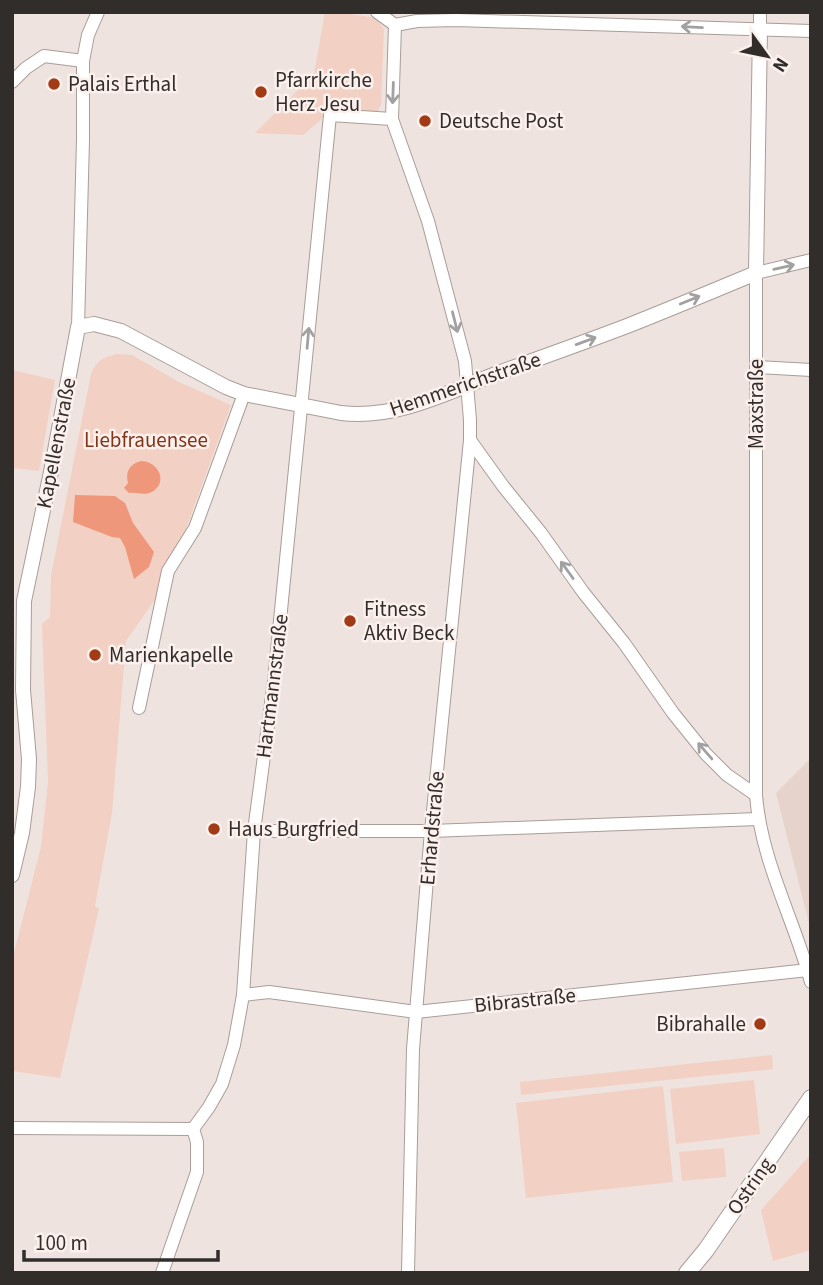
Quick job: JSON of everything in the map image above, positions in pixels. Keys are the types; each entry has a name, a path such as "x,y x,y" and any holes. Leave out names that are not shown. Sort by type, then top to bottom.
{"main road":[{"name":"Ostring","path":"687,1273 706,1250 811,1098"},
{"path":"785,1135 811,1117"}],"street":[{"name":"Kapellenstraße","path":"12,875 22,833 29,759 18,599 51,472 78,327 83,61 88,35 98,12"},
{"path":"377,12 395,25 417,21 456,20 811,30"},
{"name":"Maxstraße","path":"760,12 756,273 756,795 765,849 809,976"},
{"path":"392,119 395,25"},
{"path":"12,82 44,56 83,61"},
{"name":"Hartmannstraße","path":"193,1129 222,1084 234,1045 243,995 254,831 274,681 330,115 392,119"},
{"name":"Erhardstraße","path":"392,119 428,221 465,361 470,440 431,831 413,1049 408,1273"},
{"name":"Hemmerichstraße","path":"78,327 94,324 121,331 244,394 349,414 373,415 434,399 627,326 756,273 811,260"},
{"path":"756,367 811,370"},
{"path":"139,708 168,570 195,528 244,394"},
{"path":"470,440 624,643 673,713 727,775 756,795"},
{"path":"254,831 431,831 758,819"},
{"name":"Bibrastraße","path":"243,995 270,992 416,1012 809,976"},
{"path":"12,1128 193,1129 197,1142 197,1172 162,1273"}],"shaded area":[{"path":"141,461 156,468 160,483 149,493 129,493 124,488 128,483 128,472 131,466"},
{"name":"Liebfrauensee","path":"75,495 115,496 125,503 133,523 154,552 149,567 134,579 120,538 73,522"},
{"path":"811,758 811,931 776,793"}],"green space":[{"path":"325,12 376,18 384,29 381,104 377,113 332,110 303,135 255,133 314,74"},
{"path":"117,354 132,355 179,382 231,405 166,584 126,641 112,813 95,906 99,909 60,1078 12,1071 12,961 41,847 48,782 42,624 50,617 51,575 91,374 101,360"},
{"path":"12,370 55,380 39,471 12,468"},
{"path":"772,1055 773,1069 521,1095 520,1082"},
{"path":"754,1080 760,1134 676,1144 670,1089"},
{"path":"663,1086 673,1182 526,1198 516,1103"},
{"path":"724,1148 726,1177 682,1181 679,1152"},
{"path":"811,1154 811,1250 773,1261 761,1210"}],"place":[{"name":"Palais Erthal","path":"54,84"},
{"name":"Pfarrkirche Herz Jesu","path":"261,92"},
{"name":"Deutsche Post","path":"425,121"},
{"name":"Fitness Aktiv Beck","path":"350,621"},
{"name":"Marienkapelle","path":"95,655"},
{"name":"Haus Burgfried","path":"214,829"},
{"name":"Bibrahalle","path":"760,1024"}]}
